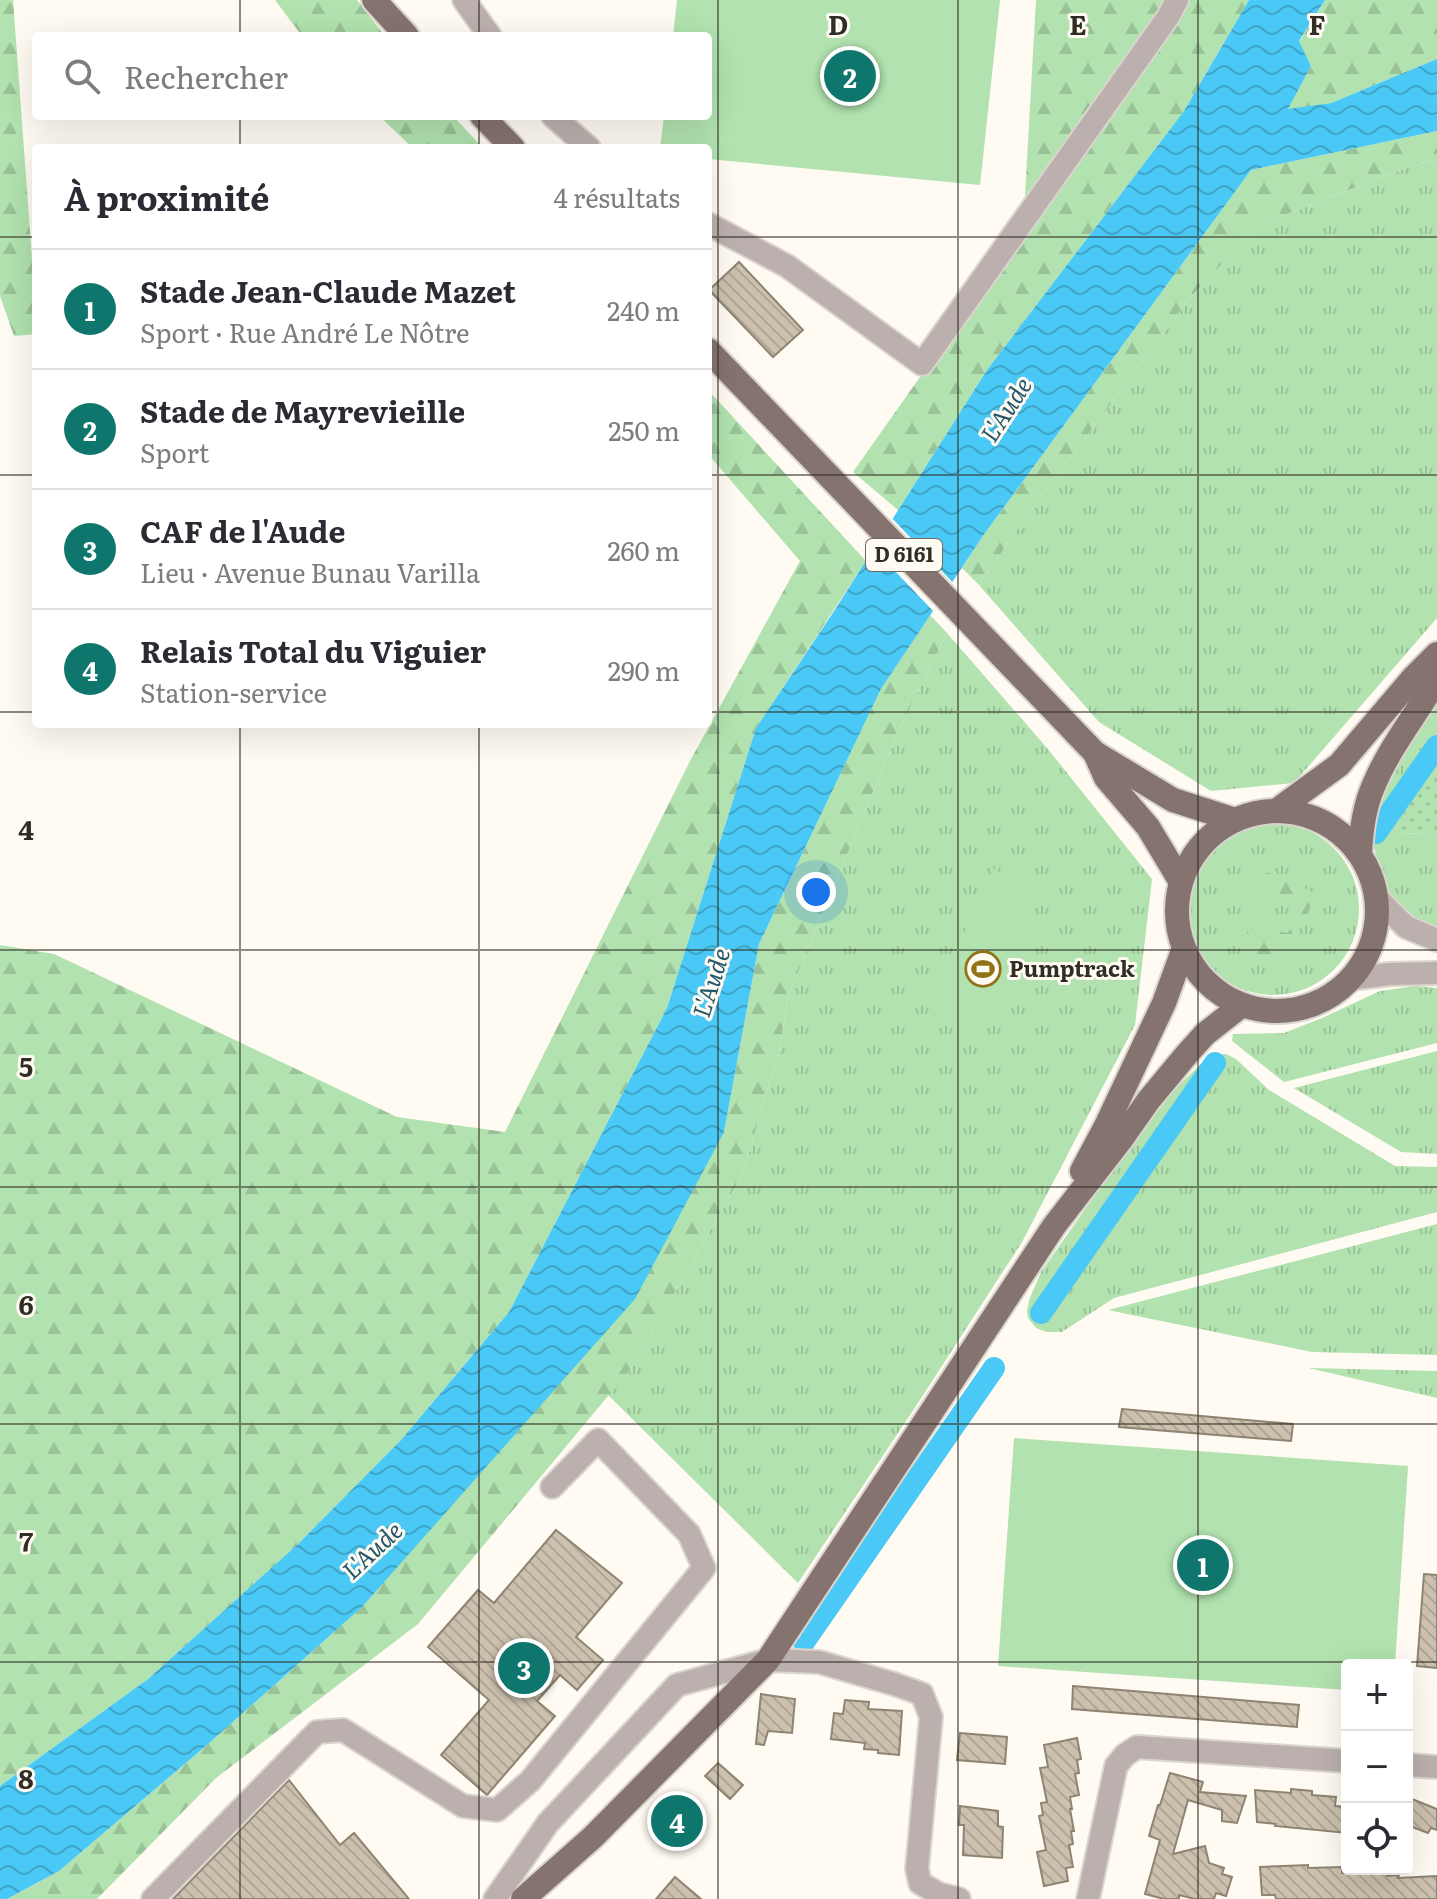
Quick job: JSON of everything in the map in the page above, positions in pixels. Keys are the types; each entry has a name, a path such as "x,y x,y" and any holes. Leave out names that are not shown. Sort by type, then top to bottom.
{"main road":[{"path":"374,0 403,32"},
{"path":"487,120 509,144"},
{"name":"D 6161","path":"712,354 1095,753 1173,800 1235,820"},
{"path":"1276,811 1339,765 1437,654"},
{"path":"1360,854 1362,829 1373,787 1437,679"},
{"name":"D 6161","path":"1095,753 1106,778 1148,827 1181,882"},
{"path":"1276,811 1308,816 1337,831 1360,854 1376,897 1373,943 1350,979 1318,1002 1281,1011 1242,1005 1207,983 1184,948 1177,915 1181,882 1201,845 1235,820 1276,811"},
{"path":"1054,1226 1164,1003 1184,948"},
{"path":"523,1899 593,1837 768,1660 1054,1226 1187,1054 1205,1034 1242,1005"},
{"path":"543,1899 593,1837"}],"street":[{"path":"464,0 487,32"},
{"path":"712,226 787,266 922,364 1177,0"},
{"path":"558,120 584,144"},
{"path":"1376,897 1406,927 1437,940"},
{"path":"1350,979 1437,973"},
{"path":"153,1899 317,1732 343,1730 463,1806 497,1810 530,1781 704,1568 689,1534 598,1440 552,1487"},
{"path":"495,1899 548,1823 677,1685 768,1660 819,1662 922,1694 931,1717 917,1869 920,1883 939,1894 959,1899"},
{"path":"1088,1899 1116,1766 1137,1747 1341,1761"},
{"path":"1413,1765 1437,1767"}],"green space":[{"path":"0,0 13,0 32,259 32,334 14,336 0,296"},
{"path":"275,0 357,0 382,32 299,32"},
{"path":"677,0 1000,0 980,185 712,159 712,144 660,144 664,120 712,120 712,32 673,32"},
{"path":"1036,0 1249,0 1184,111 987,370 898,510 853,472 1023,231"},
{"path":"1325,0 1437,0 1437,59 1331,103 1287,110 1311,66 1299,42"},
{"path":"383,120 457,120 479,144 409,144"},
{"path":"1437,131 1437,161 1419,163 1258,225 1191,297 1029,513 979,585 962,568 1251,170"},
{"path":"1437,161 1437,618 1294,783 1211,791 1099,722 979,585 1029,513 1191,297 1258,225 1419,163"},
{"path":"712,394 866,561 756,728 667,1008 509,1312 401,1440 298,1544 148,1679 0,1786 0,945 54,954 397,1117 505,1132 690,761 708,728 712,728 712,721 800,561 712,459"},
{"path":"930,615 947,633 899,730 788,996 780,1047 743,1173 633,1366 418,1624 216,1778 97,1899 7,1899 59,1871 362,1607 724,1132 759,944 881,689"},
{"path":"947,633 1047,748 1152,879 1135,1025 1022,1242 798,1583 608,1395 633,1366 743,1173 780,1047 788,996 899,730"},
{"path":"1437,695 1437,754 1399,810 1397,834 1437,833 1437,927 1402,914 1387,893 1369,822 1389,768"},
{"path":"1437,754 1437,833 1397,834 1399,810"},
{"path":"1273,823 1306,830 1333,849 1352,876 1359,909 1352,942 1333,969 1306,988 1273,995 1240,988 1213,969 1194,942 1187,909 1194,876 1213,849 1240,830"},
{"name":"Pumptrack","path":"994,868 1027,890 1033,940 1007,993 974,1027 925,1017"},
{"path":"1266,873 1279,874 1319,897 1311,906 1297,935 1300,954 1285,962 1264,959 1247,947 1248,930 1266,923 1288,933 1302,904 1274,896 1259,901 1249,896 1249,883"},
{"path":"1416,986 1437,988 1437,1043 1284,1082 1232,1041 1233,1034 1284,1033 1380,991"},
{"path":"1437,1051 1437,1154 1401,1152 1294,1088"},
{"path":"1211,1054 1226,1054 1236,1059 1269,1090 1395,1166 1437,1167 1437,1212 1114,1298 1062,1332 1036,1328 1027,1311 1041,1272 1128,1148 1176,1088"},
{"path":"1437,1224 1437,1355 1312,1352 1108,1310"},
{"path":"1309,1368 1437,1371 1437,1398"},
{"path":"1014,1438 1408,1466 1395,1659 1341,1659 1341,1690 998,1666"}],"water":[{"name":"L'Aude","path":"1249,0 1325,0 1299,41 1311,66 1288,109 1331,103 1437,59 1437,131 1251,170 985,533 881,689 759,944 724,1132 635,1299 362,1607 59,1871 7,1899 0,1899 0,1786 148,1679 298,1544 401,1440 509,1312 667,1008 756,728 987,370 1184,111"}],"pier":[{"path":"890,516 955,585 936,614 871,546"}],"building":[{"path":"739,262 803,330 773,357 712,293 712,287"},
{"path":"1122,1409 1293,1424 1291,1441 1119,1427"},
{"path":"556,1530 622,1583 576,1637 603,1660 577,1690 560,1675 537,1701 555,1716 487,1795 441,1755 489,1700 428,1647 478,1590 494,1603"},
{"path":"1424,1574 1437,1575 1437,1668 1417,1666"},
{"path":"1073,1686 1299,1705 1297,1727 1072,1709"},
{"path":"761,1694 795,1699 792,1733 768,1731 764,1745 756,1744"},
{"path":"845,1700 869,1702 868,1709 902,1711 899,1755 864,1749 865,1743 831,1739 834,1713 843,1714"},
{"path":"960,1733 1007,1737 1005,1764 957,1760"},
{"path":"1077,1738 1081,1759 1077,1760 1079,1773 1075,1774 1079,1795 1070,1797 1074,1831 1071,1831 1073,1844 1069,1845 1073,1867 1066,1868 1068,1881 1044,1886 1037,1852 1046,1850 1039,1816 1043,1815 1041,1803 1047,1802 1040,1768 1048,1767 1044,1745"},
{"path":"718,1763 743,1785 730,1799 705,1776"},
{"path":"1170,1773 1203,1782 1200,1792 1246,1796 1237,1823 1222,1821 1222,1810 1188,1800 1173,1854 1205,1846 1209,1863 1224,1868 1222,1874 1232,1877 1226,1896 1216,1893 1214,1899 1179,1895 1179,1899 1164,1899 1145,1894 1160,1840 1149,1836"},
{"path":"289,1780 340,1845 354,1833 409,1899 173,1899"},
{"path":"1291,1789 1336,1797 1335,1806 1341,1806 1341,1832 1257,1822 1255,1790 1291,1793"},
{"path":"666,1798 702,1829 689,1844 653,1814"},
{"path":"1413,1799 1437,1809 1437,1830 1431,1828 1428,1833 1413,1827"},
{"path":"960,1806 998,1811 998,1826 1003,1827 1002,1858 963,1855 964,1825 959,1825"},
{"path":"1308,1865 1308,1868 1341,1867 1341,1875 1399,1875 1398,1878 1437,1876 1437,1899 1276,1899 1275,1895 1262,1895 1260,1867"},
{"path":"675,1877 701,1899 656,1899"}],"waterway":[{"path":"1376,833 1437,746"},
{"path":"1041,1313 1215,1063"},
{"path":"804,1642 994,1368"}],"place":[{"name":"Stade de Mayrevieille","path":"850,76"},
{"name":"Pumptrack","path":"983,969"},
{"name":"Stade Jean-Claude Mazet","path":"1203,1565"},
{"name":"CAF de l'Aude","path":"524,1668"},
{"name":"Relais Total du Viguier","path":"677,1821"}]}
